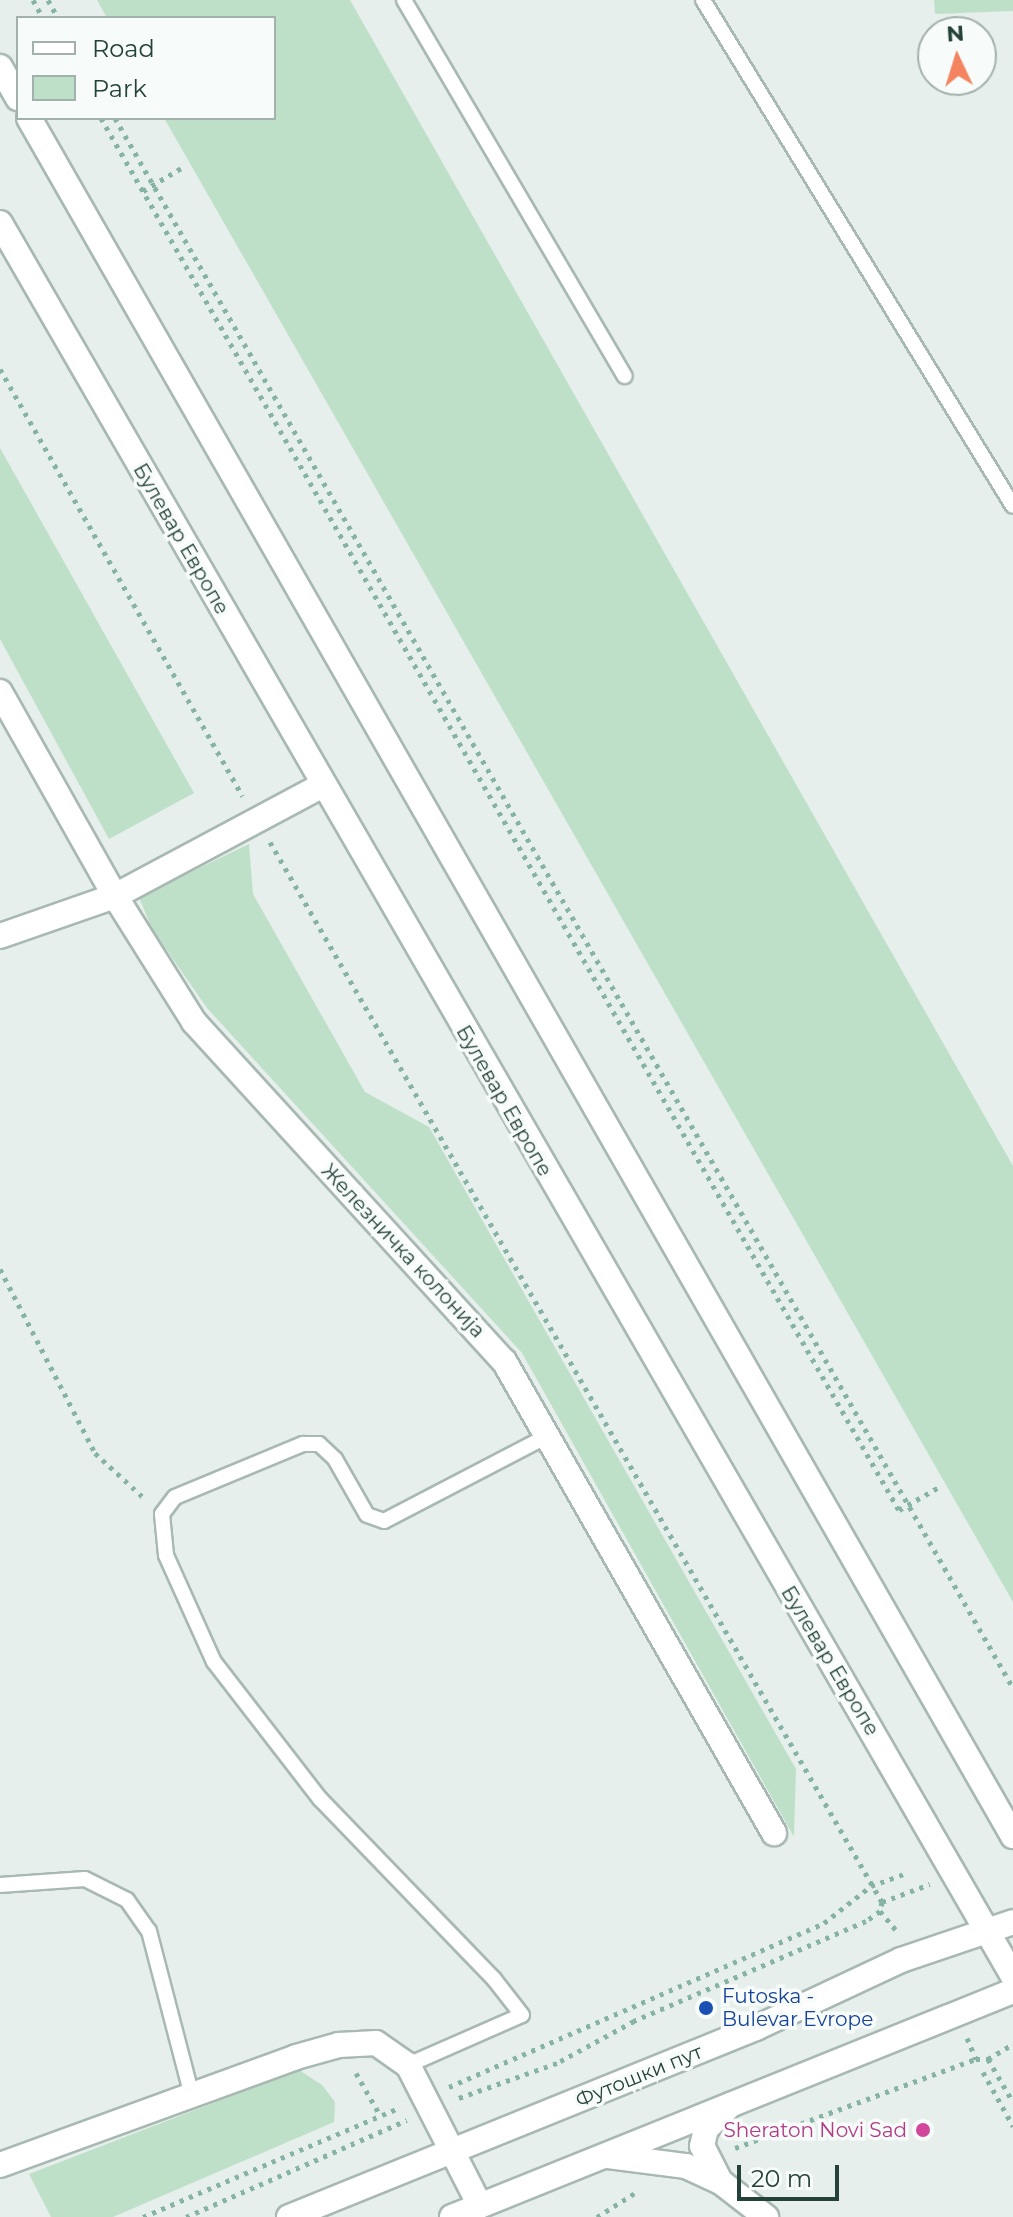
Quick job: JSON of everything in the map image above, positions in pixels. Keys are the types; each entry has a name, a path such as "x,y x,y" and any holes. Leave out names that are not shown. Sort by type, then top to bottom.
{"main road":[{"path":"0,67 16,95"},
{"path":"30,120 1013,1836"},
{"name":"Булевар Европе","path":"0,223 321,786 1013,1976"},
{"name":"Железничка колонија","path":"0,692 115,896 194,1022 504,1361 774,1833"},
{"path":"0,936 115,896 321,786"},
{"name":"Футошки пут","path":"289,2217 756,2028 901,1960 1013,1922"},
{"path":"452,2217 1013,1991"},
{"path":"0,2165 339,2045 376,2043 408,2065 429,2103 449,2152 480,2206"},
{"path":"722,2183 704,2159 706,2129 730,2105"},
{"path":"608,2156 686,2166 722,2183 766,2217"}],"lane":[{"path":"404,0 625,376"},
{"path":"703,0 1013,506"},
{"path":"408,2065 522,2015 494,1979 320,1799 214,1662 166,1555 162,1514 175,1497 303,1444 319,1444 335,1459 367,1515 384,1521 547,1436"},
{"path":"0,1885 85,1879 127,1900 149,1931 192,2096"}],"path":[{"path":"102,120 899,1510 939,1487"},
{"path":"116,120 1013,1688"},
{"path":"143,191 183,167"},
{"path":"0,369 805,1773 882,1902 880,1911 866,1921 634,2021 557,2063 380,2115 143,2217"},
{"path":"0,1269 95,1453 162,1514"},
{"path":"186,2217 824,1923 871,1886 907,1873"},
{"path":"704,2159 988,2059 1013,2044"},
{"path":"339,2045 380,2115"},
{"path":"988,2059 1013,2102"},
{"path":"983,2072 1013,2126"},
{"path":"597,2217 644,2188"}],"green space":[{"path":"97,0 350,0 1013,1166 1013,1602 165,120 276,120 276,16 106,16"},
{"path":"934,0 1013,0 1013,11 935,14"},
{"path":"0,448 194,793 109,839 0,639"},
{"path":"249,844 253,894 365,1092 429,1127 796,1769 794,1837 522,1353 207,1008 152,929 139,897"},
{"path":"299,2070 322,2085 335,2102 334,2122 113,2217 51,2217 29,2174"}],"place":[{"name":"Futoska - Bulevar Evrope","path":"706,2008"},
{"name":"Sheraton Novi Sad","path":"923,2130"}]}
